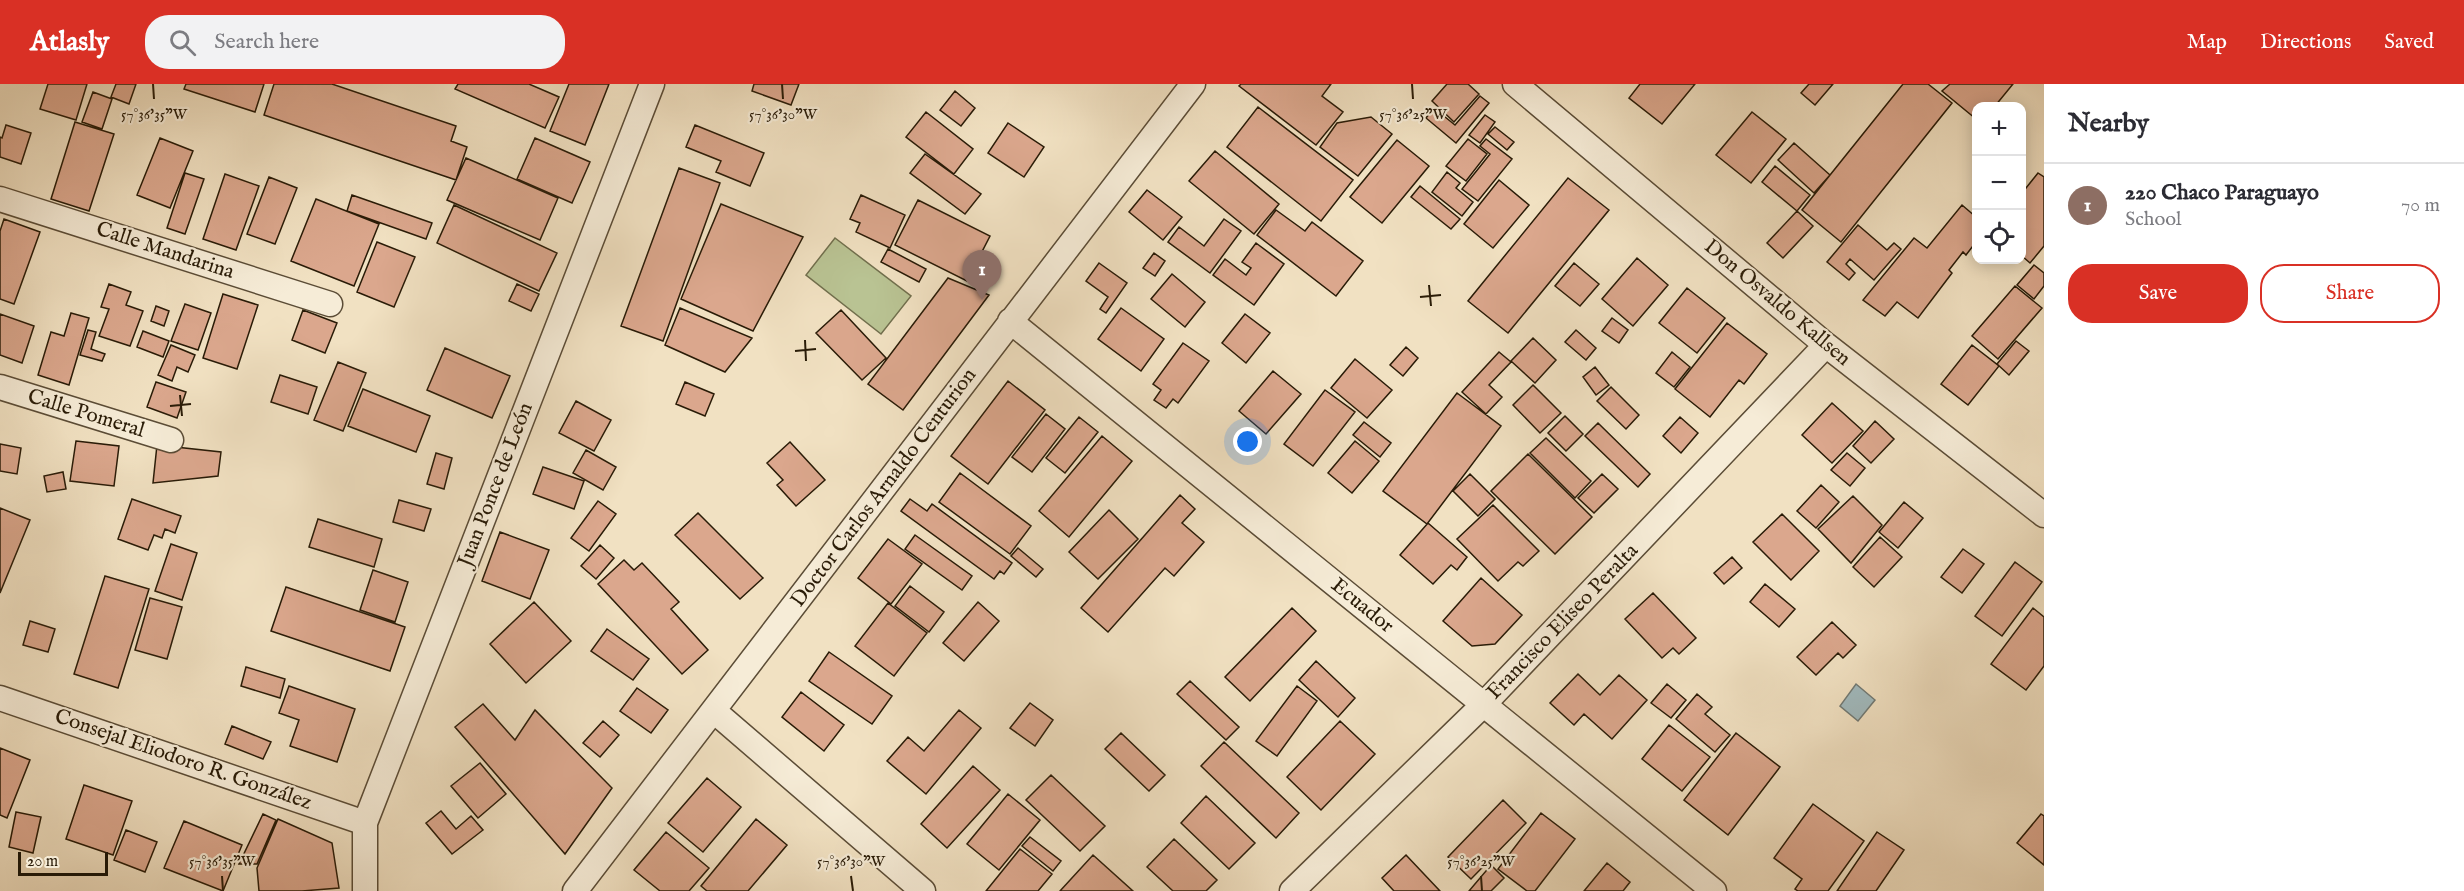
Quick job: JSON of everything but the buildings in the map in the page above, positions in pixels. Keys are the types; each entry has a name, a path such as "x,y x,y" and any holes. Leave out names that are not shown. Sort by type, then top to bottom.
{"street":[{"name":"Juan Ponce de León","path":"365,891 365,823 652,84"},
{"name":"Doctor Carlos Arnaldo Centurion","path":"574,891 1193,84"},
{"name":"Don Osvaldo Kallsen","path":"1515,84 1826,345 2044,515"},
{"name":"Calle Mandarina","path":"0,199 330,304"},
{"name":"Ecuador","path":"1010,321 1714,891"},
{"name":"Francisco Eliseo Peralta","path":"1292,891 1484,705 1826,345"},
{"name":"Calle Pomeral","path":"0,387 171,440"},
{"name":"Consejal Eliodoro R. González","path":"0,698 365,823"},
{"path":"714,711 923,891"}],"green space":[{"path":"835,238 911,296 881,334 806,275"}],"water":[{"path":"1856,684 1875,700 1858,721 1840,706"}],"place":[{"name":"220 Chaco Paraguayo","path":"982,300"}]}
